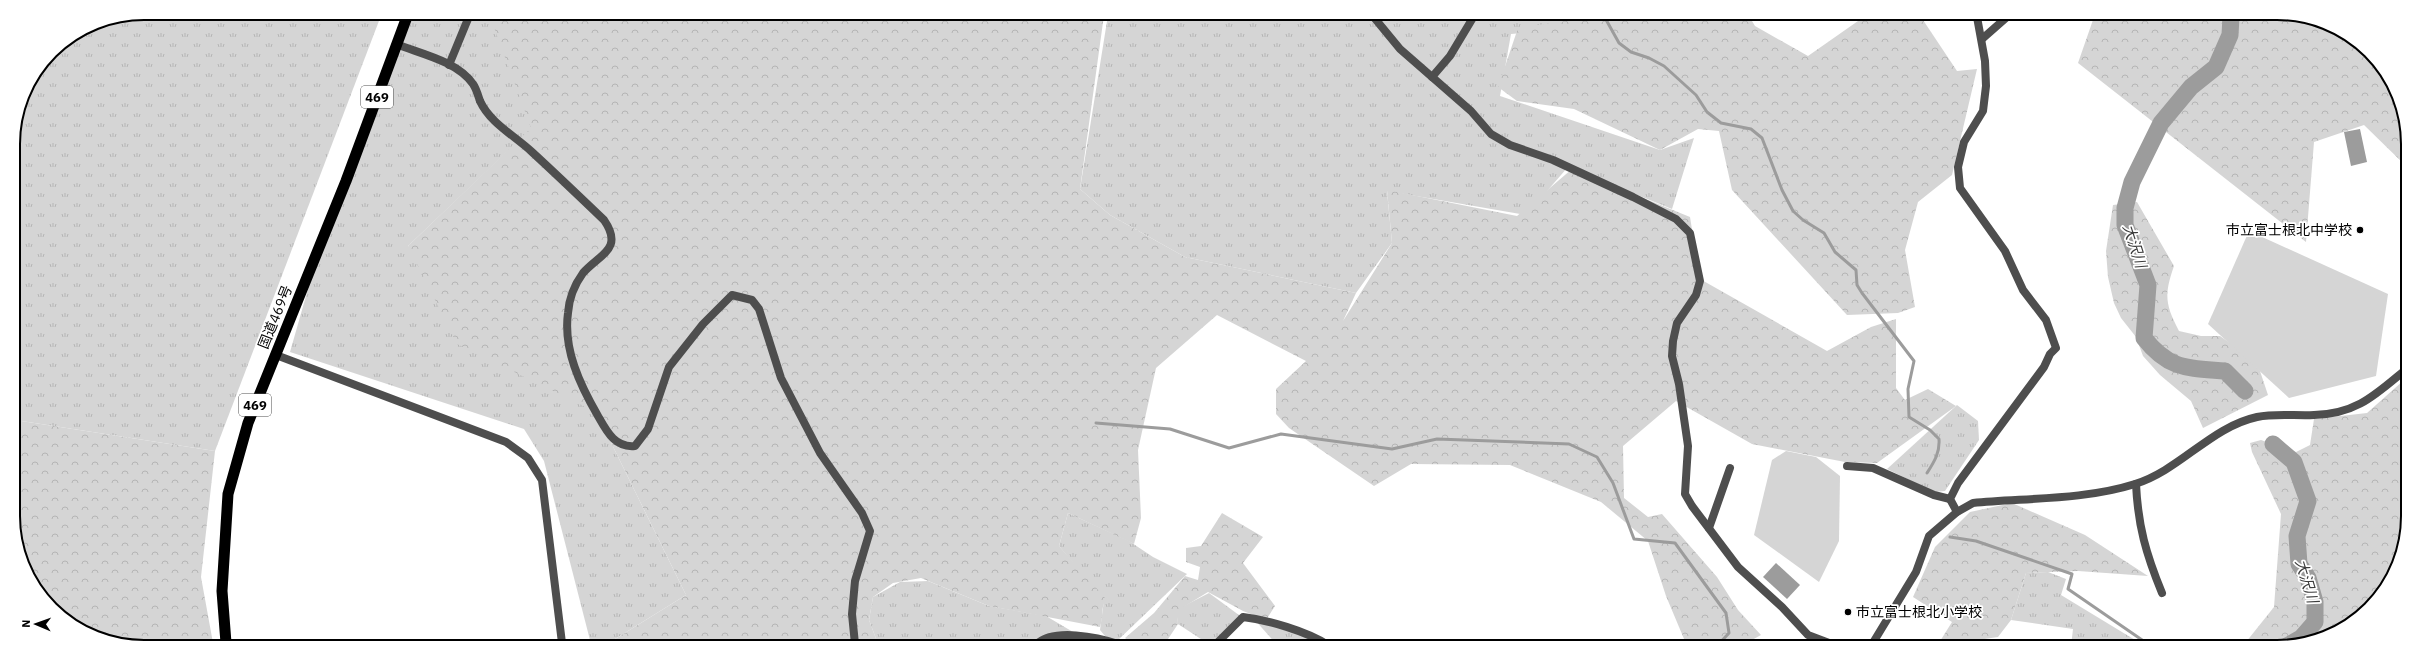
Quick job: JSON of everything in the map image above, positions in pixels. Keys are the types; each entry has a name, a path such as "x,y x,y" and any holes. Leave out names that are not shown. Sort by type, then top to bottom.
{"highway":[{"name":"国道469号","path":"226,640 222,591 228,494 248,423 346,181 406,20"}],"street":[{"path":"449,65 468,20"},
{"path":"1375,20 1400,49 1471,111 1491,134 1510,145 1553,160 1633,196 1676,219 1690,233 1700,281 1696,294 1677,323 1672,341 1672,356 1679,384 1688,446 1685,494 1708,528 1738,567 1782,607 1808,635 1821,640"},
{"path":"1432,77 1450,56 1472,20"},
{"path":"1950,499 1958,483 2044,367 2050,354 2056,348 2046,320 2023,290 2005,251 1960,188 1958,167 1964,142 1983,111 1986,86 1982,40 1978,20"},
{"path":"1982,40 2005,20"},
{"path":"396,44 449,65 466,75 474,84 480,101 492,118 537,157 604,220 609,228 612,237 611,246 602,257 584,273 574,287 568,311 567,329 568,343 582,388 609,435 620,445 635,446 641,440 648,429 669,367 703,324 732,295 752,300 759,309 781,378 820,453 862,514 870,531 854,581 852,614 855,640"},
{"path":"276,355 506,442 528,458 542,480 562,640"},
{"path":"1875,640 1916,572 1929,536 1956,512 1973,503 2097,492 2136,484 2168,469 2232,426 2257,417 2316,415 2349,409 2367,402 2401,374"},
{"path":"1846,466 1873,468 1934,495 1950,499"},
{"path":"1708,528 1730,468"},
{"path":"2136,484 2137,513 2146,554 2162,593"},
{"path":"1950,499 1956,512"},
{"path":"1220,640 1243,617 1266,620 1319,640"},
{"path":"1042,640 1046,637 1056,635 1091,640"}],"green space":[{"path":"136,20 379,20 215,451 20,421 20,136 24,112 29,97 37,82 51,62 62,51 82,37 97,29 120,22"},
{"path":"406,20 494,20 532,128 408,246 596,412 686,595 613,640 590,640 544,461 524,429 290,352 322,240"},
{"path":"491,20 1103,20 1080,189 1110,215 1185,257 1356,293 1343,321 1392,243 1387,190 1517,216 1572,169 1690,217 1700,279 1827,351 1871,327 1896,319 1896,388 1905,400 1928,389 1956,406 1877,463 1845,462 1752,444 1676,401 1623,446 1624,498 1648,517 1662,514 1717,577 1738,610 1761,635 1752,640 1684,640 1666,596 1648,541 1601,502 1510,465 1411,464 1374,486 1289,428 1276,414 1276,389 1306,361 1217,315 1156,368 1138,450 1141,518 1134,544 1068,513 1059,546 1106,599 1103,606 1100,627 989,606 921,578 893,583 873,597 869,620 876,640 613,640 686,595 596,412 457,344 408,246 531,128"},
{"path":"1107,20 1575,20 1582,28 1511,34 1500,96 1660,150 1694,138 1672,209 1568,167 1526,215 1387,191 1392,243 1356,293 1185,257 1110,215 1080,189"},
{"path":"1572,20 1751,20 1755,26 1808,56 1858,21 1923,20 1957,71 1977,69 1952,175 1918,202 1905,250 1915,307 1898,313 1847,315 1732,190 1719,131 1698,129 1660,150 1574,109 1517,101 1498,87 1518,28"},
{"path":"2093,20 2285,20 2301,22 2317,27 2339,37 2365,56 2375,69 2392,97 2397,112 2400,128 2401,161 2364,125 2314,142 2306,242 2078,63"},
{"path":"2137,202 2174,266 2167,292 2171,314 2179,331 2201,336 2220,336 2241,351 2260,371 2268,395 2203,428 2191,401 2160,375 2143,356 2136,337 2121,318 2114,303 2108,277 2106,251 2113,205"},
{"path":"2249,231 2388,294 2376,376 2289,398 2208,324"},
{"path":"2401,383 2401,516 2399,540 2392,563 2380,585 2359,609 2346,619 2324,631 2309,636 2285,640 2248,640 2274,607 2281,514 2252,452 2250,443 2261,440 2296,452 2310,445 2314,419 2367,413"},
{"path":"1957,405 1978,421 1979,440 1945,491 1934,492 1887,469"},
{"path":"20,421 215,451 201,577 212,640 144,640 120,638 89,627 75,619 56,604 37,578 29,563 22,540 20,524"},
{"path":"1786,451 1816,457 1840,476 1839,541 1819,582 1754,535 1772,460"},
{"path":"2012,503 2085,535 2148,576 2078,571 2026,573 2011,620 1998,637 1978,640 1941,640 1952,622 1913,597 1935,547 1970,512"},
{"path":"1068,513 1129,541 1153,557 1187,574 1118,640 1115,640 1105,636 1100,630 1104,600 1059,546"},
{"path":"1222,513 1263,537 1243,563 1275,606 1266,620 1243,611 1208,592 1177,611 1178,624 1167,640 1127,640 1125,638 1154,613 1185,576 1198,580 1200,567 1186,562 1186,548 1201,546"},
{"path":"2048,572 2066,579 2061,595 2135,640 2072,640 2073,629 2011,620 2026,573"},
{"path":"928,581 989,606 1046,616 1087,640 876,640 869,620 873,597 900,582"},
{"path":"1209,593 1243,618 1216,640 1202,640 1178,624 1176,610"},
{"path":"1254,619 1266,620 1312,640 1273,640"}],"shaded area":[{"path":"2360,129 2367,162 2351,166 2344,132"},
{"path":"1776,563 1800,585 1787,599 1763,577"}],"waterway":[{"path":"1606,20 1619,43 1631,52 1649,58 1664,66 1696,95 1707,112 1721,123 1751,129 1762,138 1782,190 1793,211 1803,220 1824,233 1835,252 1856,270 1857,285 1862,293 1914,361 1908,389 1909,417 1930,430 1939,439 1937,453 1927,473"},
{"name":"大沢川","path":"2231,20 2230,35 2216,67 2191,87 2161,123 2132,182 2125,208 2125,225 2148,285 2144,338 2153,348 2171,362 2190,368 2225,371 2245,391"},
{"path":"1096,423 1170,429 1229,448 1281,434 1392,449 1437,439 1569,444 1597,457 1613,483 1634,539 1675,543 1726,613 1729,633 1723,640"},
{"name":"大沢川","path":"2273,444 2294,462 2308,501 2297,536 2299,564 2308,578 2315,602 2315,622 2302,637"},
{"path":"1950,537 1976,541 2072,574 2068,589 2142,640"}],"place":[{"name":"市立富士根北中学校","path":"2360,230"},
{"name":"市立富士根北小学校","path":"1848,612"}]}
